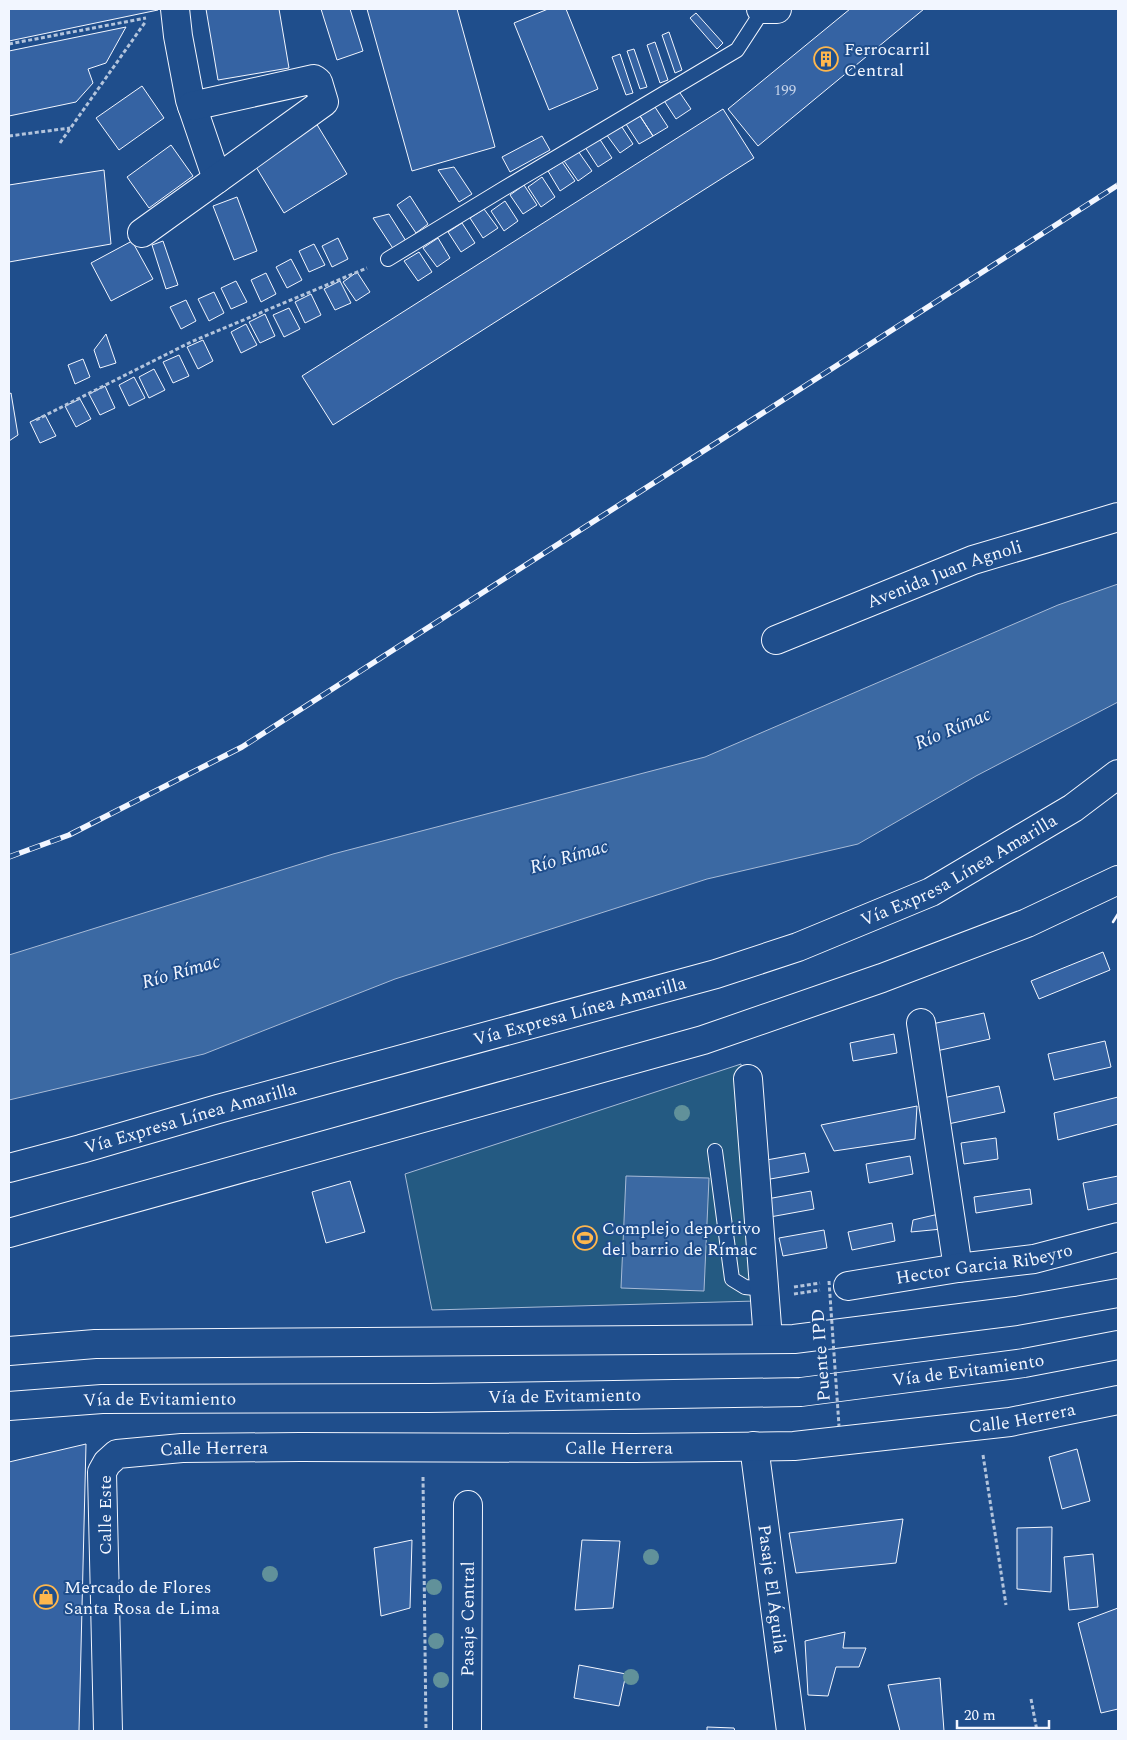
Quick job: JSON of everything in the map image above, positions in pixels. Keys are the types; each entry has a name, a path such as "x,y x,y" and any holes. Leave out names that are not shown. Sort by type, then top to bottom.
{"main road":[{"path":"175,9 178,36 192,106 217,179"},
{"path":"142,233 324,102 318,82 314,79 192,106"},
{"name":"Avenida Juan Agnoli","path":"776,640 973,560 1118,517"},
{"name":"Vía Expresa Línea Amarilla","path":"9,1168 218,1109 716,974 798,947 931,892 1073,808 1118,774"},
{"path":"9,1233 703,1040 882,978 1009,930 1118,880"},
{"path":"921,1023 958,1268"},
{"path":"748,1078 768,1339"},
{"name":"Hector Garcia Ribeyro","path":"839,1284 1034,1259 1118,1237"},
{"path":"9,1351 95,1344 794,1339 1016,1311 1118,1293"},
{"name":"Vía de Evitamiento","path":"9,1406 102,1399 429,1398 801,1392 1024,1363 1118,1345"},
{"name":"Calle Herrera","path":"117,1454 182,1448 794,1446 1010,1422 1118,1400"},
{"name":"Pasaje El Águila","path":"754,1446 792,1731"},
{"name":"Calle Este","path":"108,1731 102,1472 107,1463 117,1454"},
{"name":"Pasaje Central","path":"467,1731 468,1505"}],"lane":[{"path":"388,259 737,50 767,9"},
{"path":"715,1151 732,1279 745,1288 764,1289"}],"path":[{"path":"9,44 148,18 60,143"},
{"path":"9,136 70,128"},
{"path":"36,420 191,342 388,259"},
{"path":"791,1288 839,1284"},
{"path":"792,1295 839,1284"},
{"name":"Puente IPD","path":"839,1284 839,1426"},
{"path":"978,1425 1006,1605"},
{"path":"423,1474 426,1731"},
{"path":"1031,1699 1037,1731"}],"shaded area":[{"name":"Complejo deportivo del barrio de Rímac","path":"741,1064 756,1301 432,1310 405,1174"}],"water":[{"name":"Río Rímac","path":"1118,584 1118,702 976,776 858,844 707,879 395,979 204,1054 9,1100 9,955 333,854 705,757 1058,605"},
{"path":"626,1176 709,1178 704,1291 621,1288"}],"building":[{"path":"9,9 158,9 158,10 9,41"},
{"path":"206,9 279,9 289,68 218,80"},
{"path":"321,9 350,9 363,51 337,60"},
{"path":"367,9 457,9 495,147 412,171"},
{"path":"548,9 566,9 598,89 549,110 514,23"},
{"name":"Ferrocarril Central","path":"850,9 924,9 758,146 728,109"},
{"path":"696,13 723,43 717,49 690,18"},
{"path":"126,27 106,63 88,69 93,83 76,102 9,116 9,51"},
{"path":"669,32 682,70 675,73 662,35"},
{"path":"655,42 668,80 660,83 647,45"},
{"path":"634,49 647,87 640,89 627,51"},
{"path":"620,54 633,93 626,95 612,57"},
{"path":"142,86 164,118 119,150 96,118"},
{"path":"678,90 691,109 676,119 663,99"},
{"path":"655,107 668,127 653,136 640,116"},
{"path":"723,109 754,158 333,425 302,376"},
{"path":"640,116 653,136 639,144 626,124"},
{"path":"313,118 347,174 284,213 250,157"},
{"path":"620,124 633,144 620,153 606,134"},
{"path":"542,136 550,150 510,172 502,157"},
{"path":"599,138 612,158 598,167 585,147"},
{"path":"171,145 193,176 149,208 127,177"},
{"path":"578,151 592,171 578,181 564,161"},
{"path":"562,162 575,181 560,191 548,171"},
{"path":"454,167 472,194 459,202 438,170"},
{"path":"104,170 111,244 9,262 9,185"},
{"path":"542,177 555,197 541,207 528,187"},
{"path":"524,185 537,205 523,214 510,195"},
{"path":"410,196 428,224 416,233 397,205"},
{"path":"237,197 257,251 234,260 213,206"},
{"path":"505,201 518,221 504,231 491,211"},
{"path":"484,209 498,228 483,238 470,218"},
{"path":"389,214 406,241 394,250 373,218"},
{"path":"462,223 475,243 461,252 448,232"},
{"path":"338,238 348,259 332,267 322,246"},
{"path":"438,238 450,258 437,267 423,248"},
{"path":"132,241 153,279 111,301 91,263"},
{"path":"163,241 178,285 166,289 152,245"},
{"path":"314,244 325,265 309,272 299,251"},
{"path":"419,252 432,272 418,281 404,261"},
{"path":"291,259 302,280 287,288 276,267"},
{"path":"357,272 370,292 356,301 343,282"},
{"path":"266,273 276,294 261,302 251,280"},
{"path":"236,281 247,302 231,309 221,288"},
{"path":"340,281 351,303 335,310 324,289"},
{"path":"214,292 224,313 209,321 198,299"},
{"path":"311,294 321,315 305,323 295,302"},
{"path":"186,300 196,321 181,329 170,307"},
{"path":"289,308 300,329 284,337 273,315"},
{"path":"265,314 275,336 260,343 249,322"},
{"path":"246,324 257,345 241,353 231,332"},
{"path":"106,334 116,363 100,368 94,350"},
{"path":"203,340 213,361 198,369 187,347"},
{"path":"179,355 189,376 173,383 163,362"},
{"path":"83,359 90,377 75,384 68,365"},
{"path":"154,369 165,390 149,398 139,377"},
{"path":"134,377 145,398 129,406 119,385"},
{"path":"105,386 115,408 100,415 89,394"},
{"path":"11,393 18,435 9,441 9,394"},
{"path":"80,399 91,419 76,427 65,406"},
{"path":"45,415 56,436 40,443 30,422"},
{"path":"1103,952 1110,970 1039,999 1031,981"},
{"path":"984,1013 990,1039 932,1052 927,1025"},
{"path":"894,1034 897,1053 853,1061 850,1043"},
{"path":"1105,1041 1111,1067 1054,1080 1048,1054"},
{"path":"999,1086 1005,1112 948,1124 943,1098"},
{"path":"1118,1097 1118,1124 1058,1140 1054,1113"},
{"path":"917,1106 915,1139 834,1151 821,1125"},
{"path":"996,1138 998,1159 964,1164 961,1143"},
{"path":"805,1153 809,1172 765,1180 761,1161"},
{"path":"910,1156 913,1174 869,1183 866,1164"},
{"path":"1118,1176 1118,1203 1088,1210 1083,1183"},
{"path":"350,1181 365,1232 326,1243 312,1192"},
{"path":"1030,1189 1032,1204 976,1213 974,1197"},
{"path":"811,1191 814,1209 770,1217 767,1199"},
{"path":"943,1213 942,1229 911,1232 913,1220"},
{"path":"892,1223 895,1241 852,1250 848,1232"},
{"path":"824,1230 827,1248 783,1256 779,1238"},
{"name":"Mercado de Flores Santa Rosa de Lima","path":"86,1444 79,1731 9,1731 9,1462"},
{"path":"1077,1449 1090,1501 1062,1509 1049,1457"},
{"path":"903,1519 896,1563 796,1573 789,1533"},
{"path":"1052,1527 1051,1592 1017,1589 1017,1528"},
{"path":"412,1540 410,1608 381,1616 374,1548"},
{"path":"582,1540 620,1541 613,1608 575,1610"},
{"path":"1093,1554 1098,1607 1069,1610 1064,1557"},
{"path":"1118,1608 1118,1709 1101,1713 1078,1623"},
{"path":"845,1632 843,1648 866,1648 859,1667 836,1667 828,1696 808,1695 805,1641"},
{"path":"579,1665 626,1674 619,1706 574,1698"},
{"path":"940,1678 944,1731 900,1731 888,1685"},
{"path":"707,1727 734,1728 735,1731 707,1731"}],"railway":[{"path":"9,857 69,835 242,747 1118,185"}],"wall":[{"path":"1113,922 1118,914"}],"place":[{"name":"Ferrocarril Central","path":"826,59"},
{"name":"Complejo deportivo del barrio de Rímac","path":"585,1238"},
{"name":"Mercado de Flores Santa Rosa de Lima","path":"46,1597"}]}
